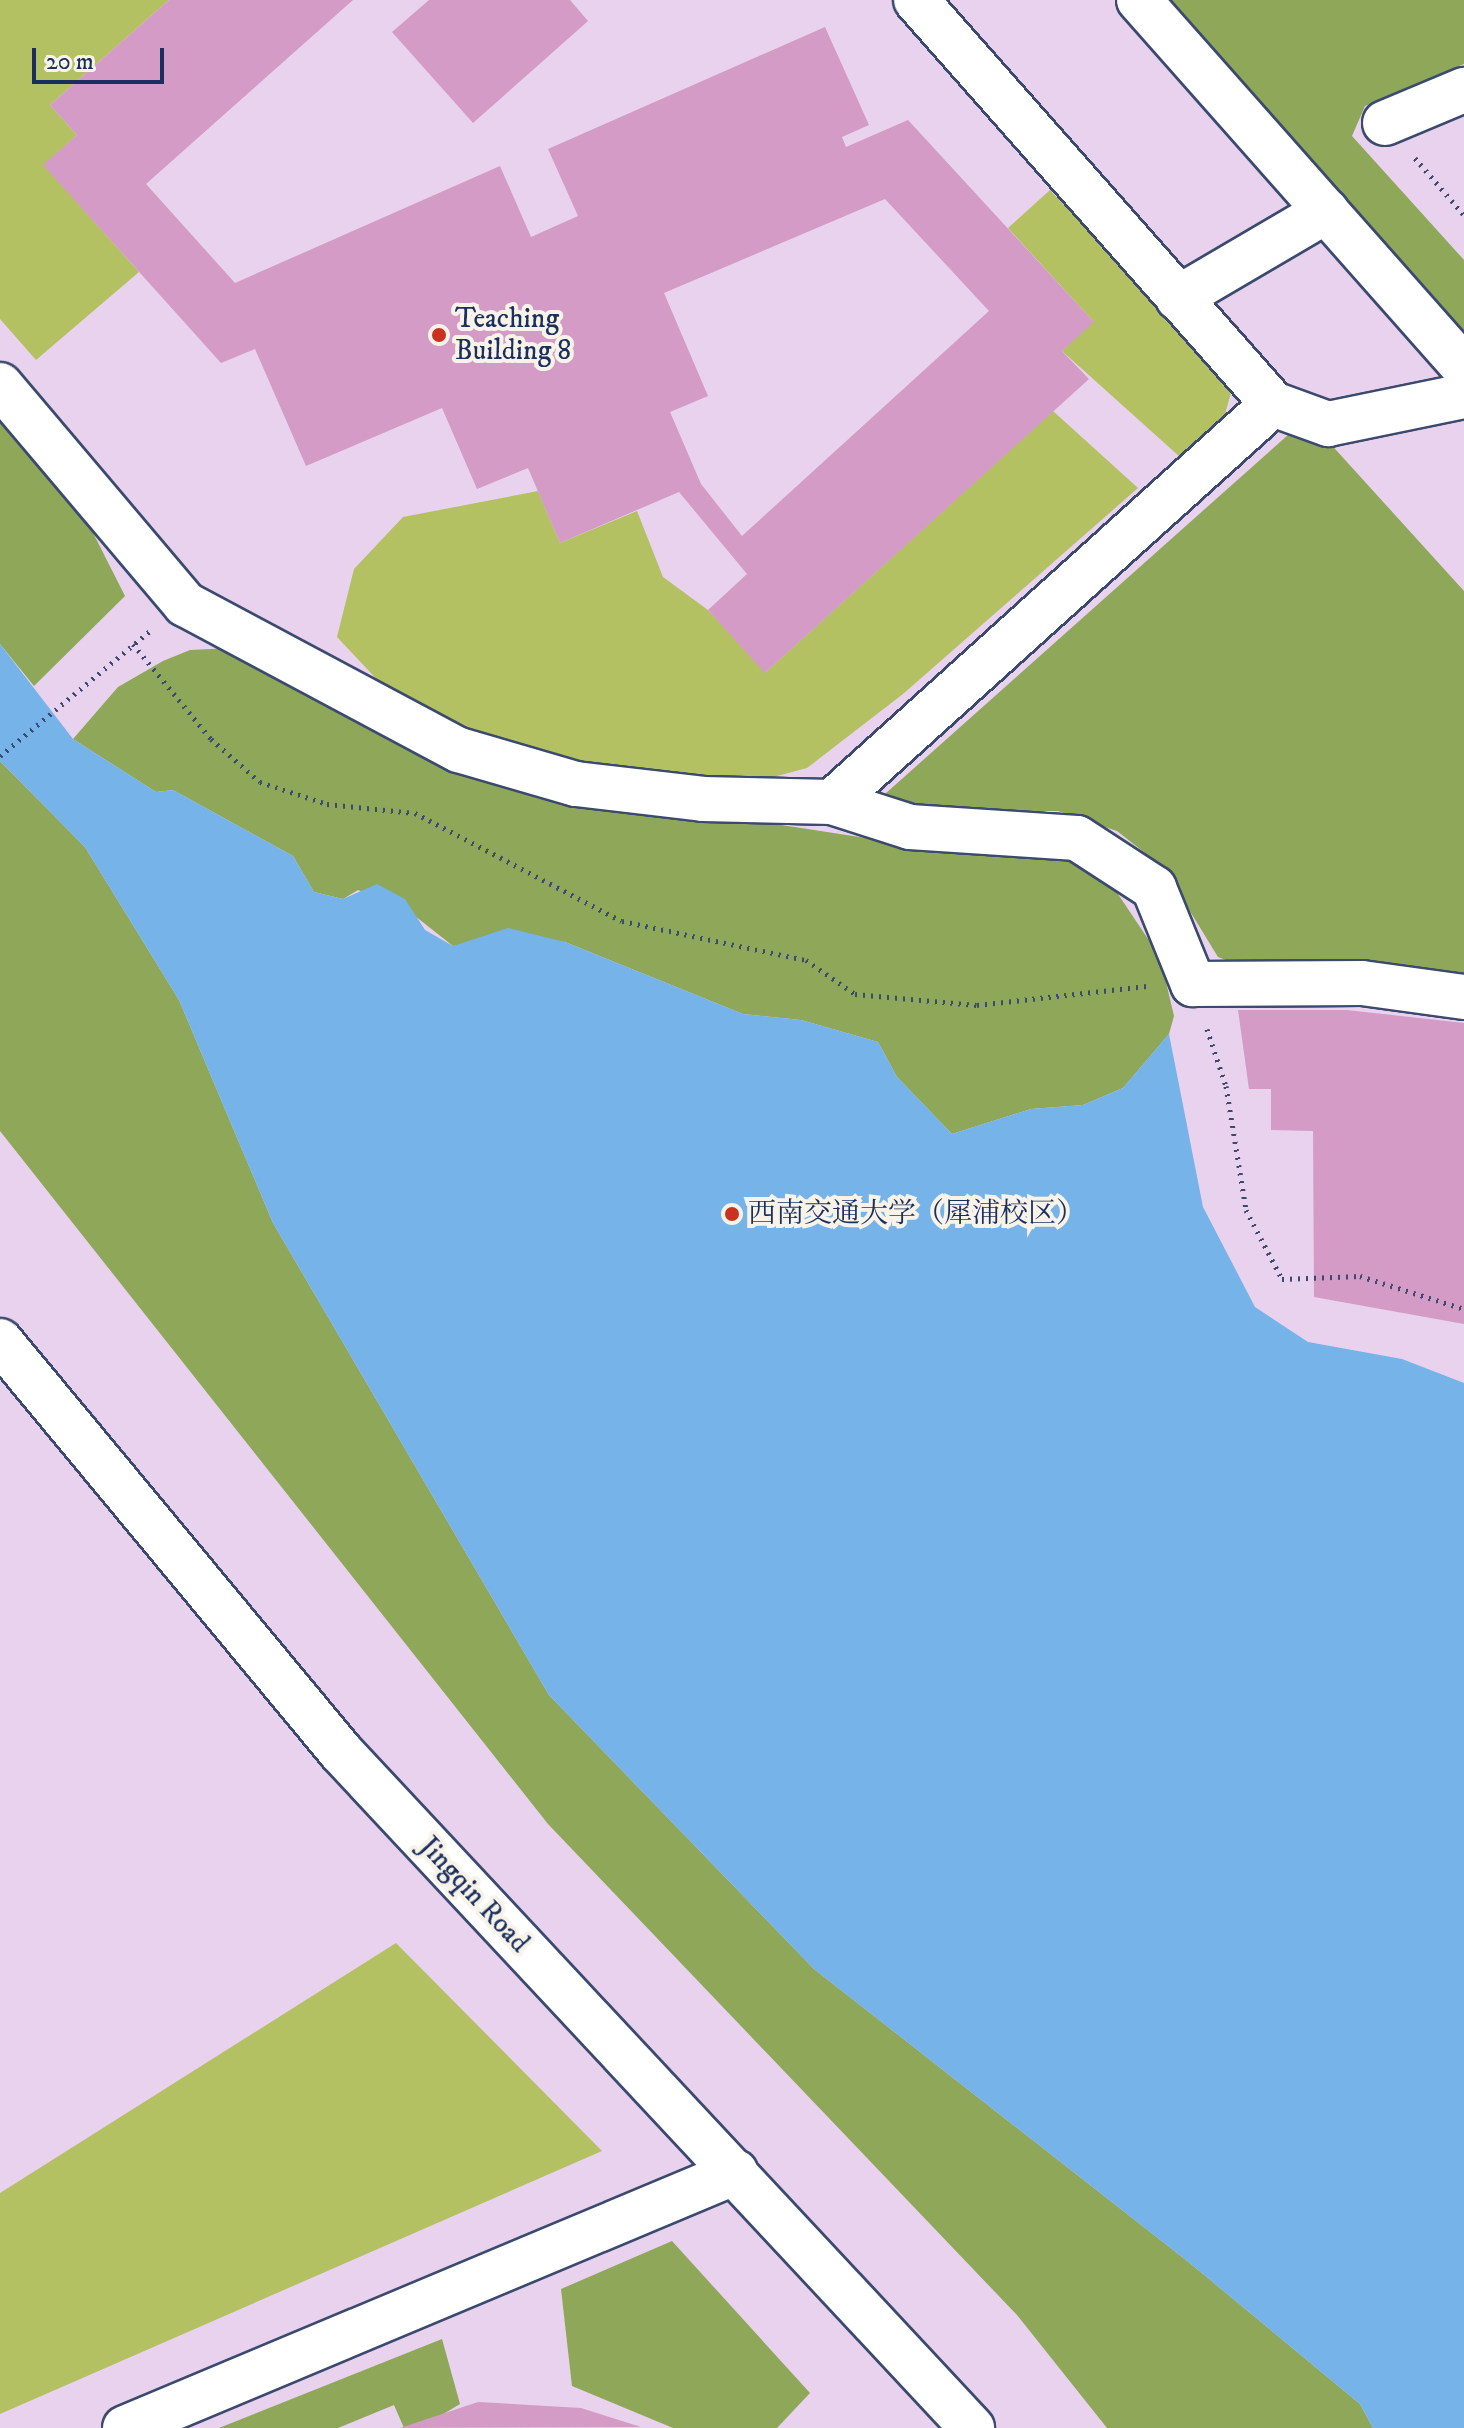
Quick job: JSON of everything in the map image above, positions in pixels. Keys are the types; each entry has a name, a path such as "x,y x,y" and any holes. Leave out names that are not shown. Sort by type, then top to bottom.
{"street":[{"path":"916,0 1273,404 1328,424 1464,396"},
{"path":"1139,0 1464,367"},
{"path":"1385,123 1464,90"},
{"path":"1178,298 1326,211"},
{"path":"0,385 185,604 459,750 576,784 703,799 832,802 910,827 1077,838 1154,888 1193,984 1362,983 1464,997"},
{"path":"832,802 1273,404"},
{"name":"Jingqin Road","path":"0,1341 341,1752 972,2428"},
{"path":"125,2428 736,2172"}],"path":[{"path":"1385,123 1464,215"},
{"path":"0,756 81,685 185,604"},
{"path":"133,644 211,739 260,782 327,804 415,813 622,921 806,960 855,994 977,1005 1193,984 1226,1086 1246,1210 1282,1279 1360,1276 1464,1309"}],"shaded area":[{"name":"西南交通大学（犀浦校区）","path":"0,0 1464,0 1464,2428 0,2428"}],"green space":[{"path":"0,0 169,0 50,105 77,135 44,165 139,272 36,360 0,319"},
{"path":"1164,0 1464,0 1464,64 1365,106 1352,136 1464,260 1464,344"},
{"path":"1050,190 1233,386 1225,414 1180,457 1062,351 1093,321 1008,228"},
{"path":"1053,411 1138,488 903,694 807,768 755,782 648,778 524,753 385,688 337,637 354,569 403,517 538,491 560,543 637,511 663,577 708,610 766,672"},
{"path":"1307,418 1464,591 1464,979 1254,971 1218,957 1163,867 1117,831 1058,811 923,811 885,794"},
{"path":"0,422 83,513 125,596 34,686 0,644"},
{"path":"233,648 267,666 723,816 918,846 1073,860 1112,885 1160,957 1174,1016 1169,1034 1123,1088 1083,1105 1031,1109 952,1134 897,1077 878,1042 801,1020 743,1014 565,942 494,937 453,946 415,916 358,890 343,899 314,892 293,856 173,790 156,792 73,739 118,687 163,661 190,650"},
{"path":"0,761 85,847 179,1000 273,1223 549,1695 814,1969 1191,2264 1360,2404 1373,2428 1107,2428 1017,2315 548,1824 0,1131"},
{"path":"396,1943 602,2151 0,2414 0,2193"},
{"path":"672,2241 810,2393 777,2428 673,2428 572,2386 561,2289"},
{"path":"442,2339 460,2404 420,2428 404,2428 394,2405 338,2428 219,2428"}],"water":[{"path":"0,644 73,739 156,792 173,790 293,856 314,892 343,899 377,884 405,899 425,930 453,946 508,928 565,942 743,1014 801,1020 878,1042 897,1077 952,1134 1031,1109 1083,1105 1123,1088 1169,1034 1203,1207 1255,1307 1308,1342 1402,1359 1464,1383 1464,2428 1373,2428 1360,2404 1191,2264 814,1969 549,1695 273,1223 179,1000 85,847 0,761"}],"building":[{"name":"Teaching Building 8","path":"169,0 353,0 146,184 235,283 500,166 531,237 578,216 548,149 825,27 869,125 842,137 846,147 908,120 1094,322 1062,351 1089,379 765,673 708,610 747,574 679,492 560,543 528,468 477,489 442,408 306,466 255,349 221,363 43,165 77,135 50,105","holes":["885,199 989,311 742,536 701,484 670,412 708,396 664,293"]},
{"path":"429,0 570,0 588,21 473,123 392,32"},
{"path":"1238,1010 1347,1010 1464,1023 1464,1324 1314,1297 1313,1131 1271,1130 1271,1089 1249,1089"},
{"path":"478,2402 581,2408 641,2427 400,2428"}],"place":[{"name":"Teaching Building 8","path":"439,335"},
{"name":"西南交通大学（犀浦校区）","path":"732,1214"}]}
